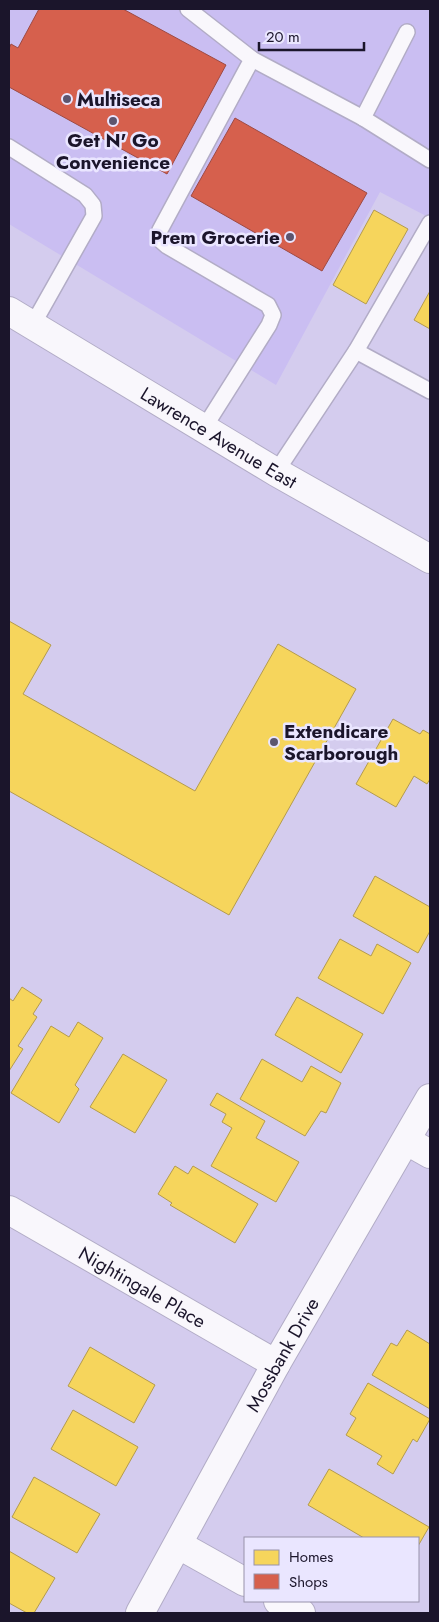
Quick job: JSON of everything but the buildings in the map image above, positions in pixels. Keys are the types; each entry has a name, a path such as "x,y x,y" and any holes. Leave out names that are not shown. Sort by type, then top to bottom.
{"street":[{"name":"Lawrence Avenue East","path":"9,311 276,472 430,559"},
{"name":"Mossbank Drive","path":"140,1613 179,1545 276,1364 419,1147 430,1098"},
{"name":"Nightingale Place","path":"9,1210 276,1364"},
{"path":"179,1545 244,1581"},
{"path":"280,1602 301,1613"}],"lane":[{"path":"188,9 252,59 363,118 430,160"},
{"path":"363,118 407,32"},
{"path":"204,428 269,326 273,315 268,305 167,246 159,239 160,230 252,59"},
{"path":"9,147 85,195 93,205 94,216 32,326"},
{"path":"276,472 356,351 430,223"},
{"path":"356,351 430,391"}],"shaded area":[{"path":"9,9 430,9 430,218 380,192 276,385 9,224"}],"place":[{"name":"Multiseca","path":"67,99"},
{"name":"Get N' Go Convenience","path":"113,121"},
{"name":"Prem Grocerie","path":"290,237"},
{"name":"Extendicare Scarborough","path":"274,742"}]}
